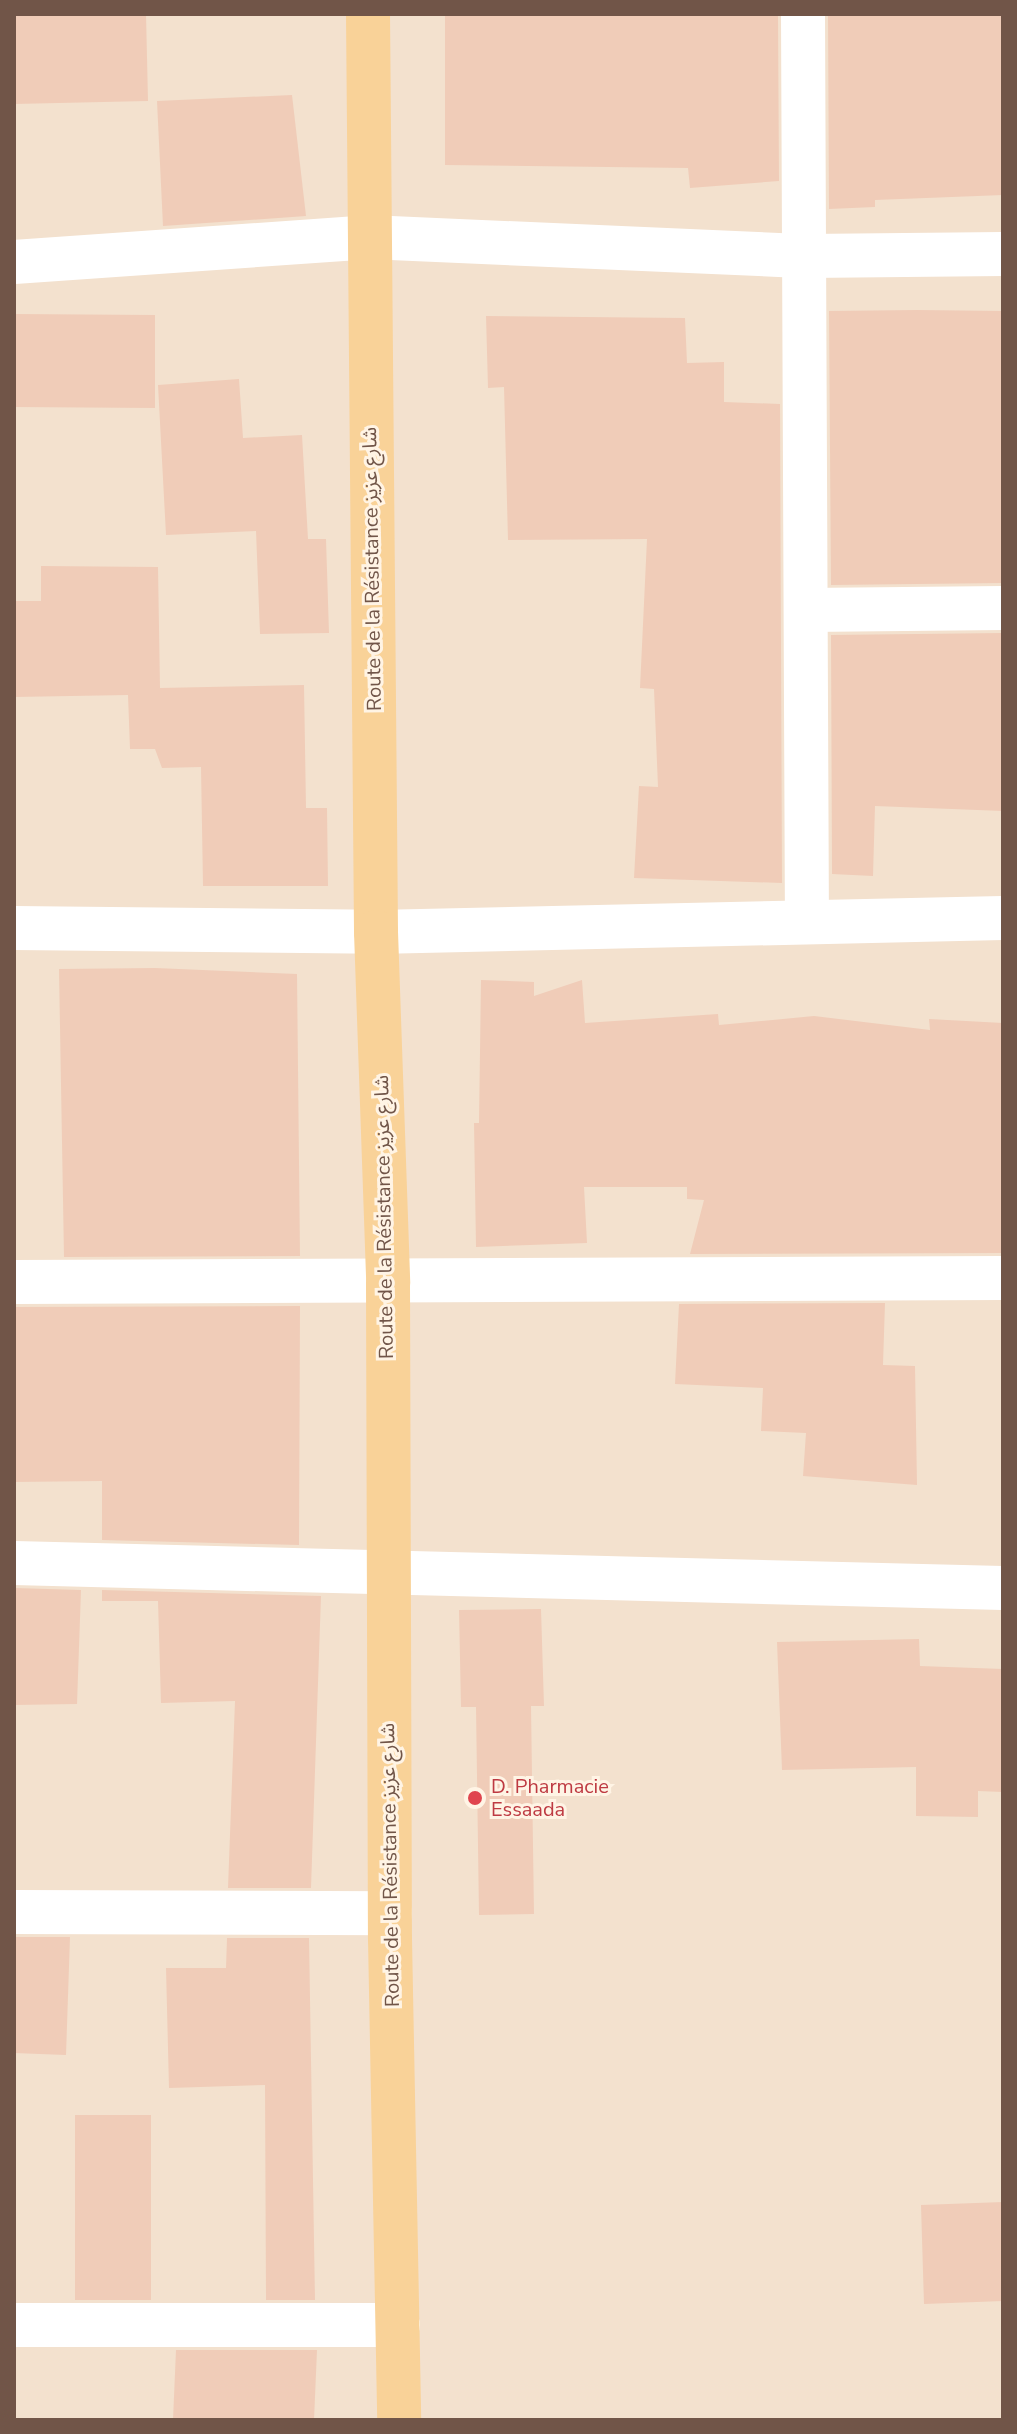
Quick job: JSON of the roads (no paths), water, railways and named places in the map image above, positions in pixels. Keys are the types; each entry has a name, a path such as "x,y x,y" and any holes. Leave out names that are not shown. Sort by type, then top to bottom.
{"main road":[{"name":"Route de la Résistance شارع عزيز","path":"368,14 376,932 388,1283 390,1913 399,2420"}],"street":[{"path":"803,14 807,256 807,919"},
{"path":"14,262 368,237 807,256 1003,254"},
{"path":"807,610 1003,608"},
{"path":"14,928 376,932 807,919 1003,918"},
{"path":"14,1282 388,1283 1003,1278"},
{"path":"14,1563 1003,1588"},
{"path":"14,1912 390,1913"},
{"path":"14,2325 398,2325"}],"place":[{"name":"D. Pharmacie Essaada","path":"475,1798"}]}
